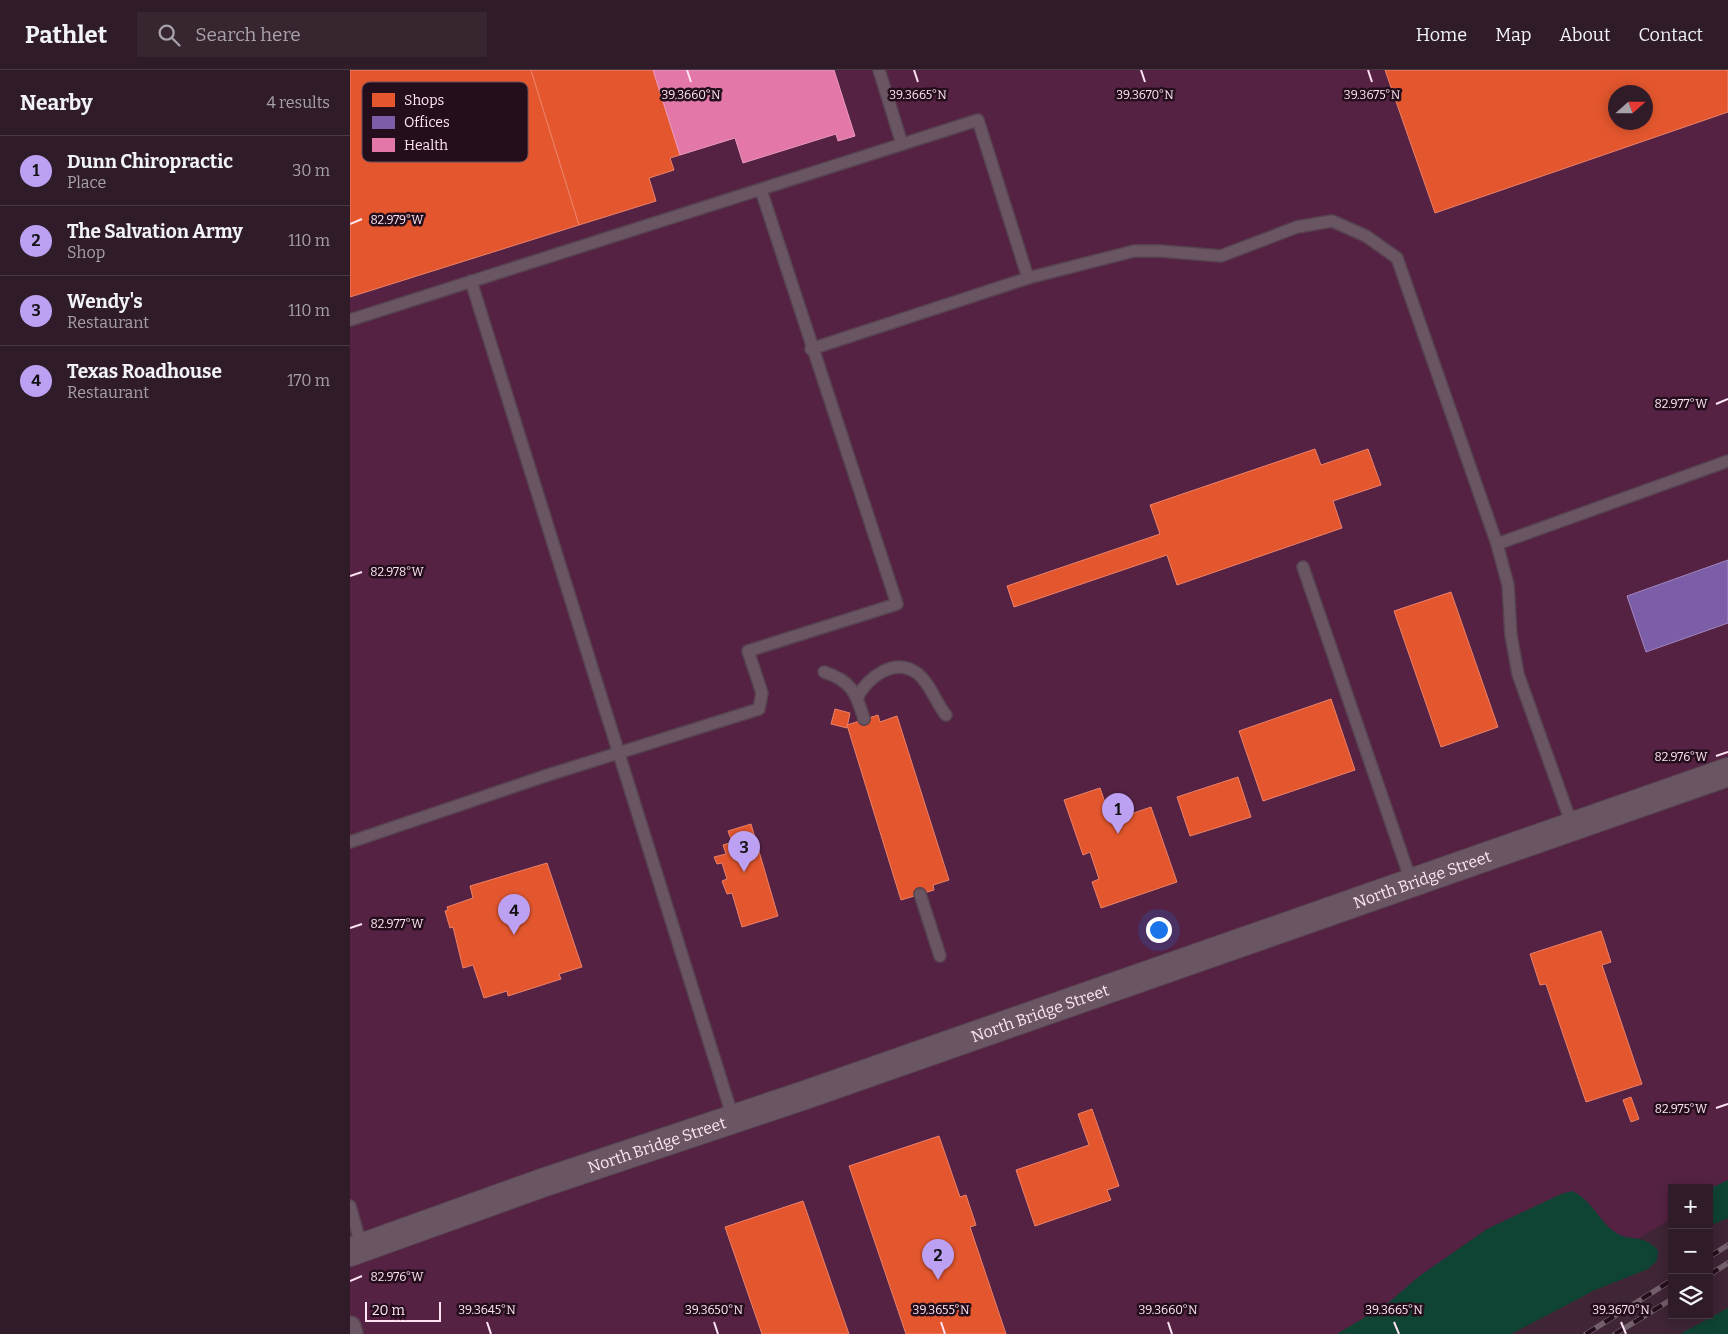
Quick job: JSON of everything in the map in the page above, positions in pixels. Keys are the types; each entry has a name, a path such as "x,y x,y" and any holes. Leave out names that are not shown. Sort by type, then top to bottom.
{"main road":[{"name":"North Bridge Street","path":"356,1250 542,1183 1728,772"}],"street":[{"path":"350,1327 352,1334"}],"lane":[{"path":"879,70 902,144"},
{"path":"350,320 978,120 1028,278"},
{"path":"350,842 548,774 618,754 760,708 762,693 748,652 897,604 811,349 760,190"},
{"path":"811,349 1028,278 1134,251 1169,251 1220,256 1297,228 1332,221 1366,236 1397,258 1497,544 1508,585 1511,635 1518,674 1572,825"},
{"path":"471,280 733,1118"},
{"path":"1497,544 1728,461"},
{"path":"1302,567 1411,881"},
{"path":"857,698 867,682 874,676 895,668 906,668 918,674 946,715"},
{"path":"824,672 837,676 848,683 857,698 864,719"},
{"path":"920,894 940,956"},
{"path":"350,1206 356,1250"}],"shaded area":[{"path":"350,70 1728,70 1728,1184 1713,1193 1713,1184 1668,1184 1668,1220 1481,1334 350,1334"}],"green space":[{"path":"1728,1180 1728,1218 1713,1224 1713,1187"},
{"path":"1572,1191 1585,1200 1615,1232 1625,1237 1641,1239 1652,1245 1658,1250 1657,1261 1648,1269 1595,1290 1511,1334 1337,1334 1387,1304 1418,1277 1487,1229 1561,1194"},
{"path":"1728,1308 1728,1334 1680,1334 1708,1319 1713,1319 1713,1316"}],"building: Shops":[{"path":"350,70 531,70 579,225 350,297"},
{"path":"531,70 653,70 680,155 670,158 674,170 649,178 656,201 579,225"},
{"path":"1385,70 1728,70 1728,112 1435,213"},
{"path":"1315,449 1321,465 1368,449 1381,485 1333,501 1342,528 1177,585 1167,555 1014,607 1007,586 1160,534 1150,505"},
{"path":"1451,592 1498,727 1441,747 1394,611"},
{"path":"1331,699 1355,770 1263,801 1239,731"},
{"path":"835,709 850,713 847,728 831,724"},
{"path":"878,715 880,722 897,716 949,880 933,885 934,890 901,900 847,725"},
{"path":"1238,777 1251,817 1190,836 1177,797"},
{"path":"1100,788 1107,808 1118,804 1122,817 1151,807 1177,882 1101,908 1092,882 1099,879 1090,852 1083,855 1064,800"},
{"path":"751,824 778,916 742,927 732,893 727,894 722,881 727,879 722,863 717,864 714,857 726,854 723,845 732,842 728,831"},
{"path":"547,863 582,967 559,974 561,979 508,996 507,991 484,998 473,965 463,968 453,927 450,928 445,911 448,910 447,907 473,898 470,886"},
{"path":"1601,931 1611,962 1602,965 1642,1084 1586,1102 1546,984 1540,985 1530,954"},
{"path":"1631,1097 1639,1119 1631,1122 1623,1100"},
{"path":"1092,1109 1119,1186 1107,1190 1111,1200 1035,1226 1016,1170 1089,1145 1078,1114"},
{"path":"939,1136 960,1197 966,1195 976,1225 970,1227 1006,1334 906,1334 849,1166"},
{"path":"803,1201 849,1334 762,1334 725,1227"}],"building: Offices":[{"path":"1728,560 1728,623 1646,652 1627,596"}],"building: Health":[{"path":"653,70 834,70 855,136 838,141 836,134 743,163 735,138 680,155"}],"railway":[{"path":"1713,1254 1728,1245"},
{"path":"1711,1274 1728,1263"},
{"path":"1586,1334 1668,1283"},
{"path":"1615,1334 1668,1301"}],"place":[{"name":"Dunn Chiropractic","path":"1118,834"},
{"name":"Wendy's","path":"744,872"},
{"name":"Texas Roadhouse","path":"514,935"},
{"name":"The Salvation Army","path":"938,1280"}]}
